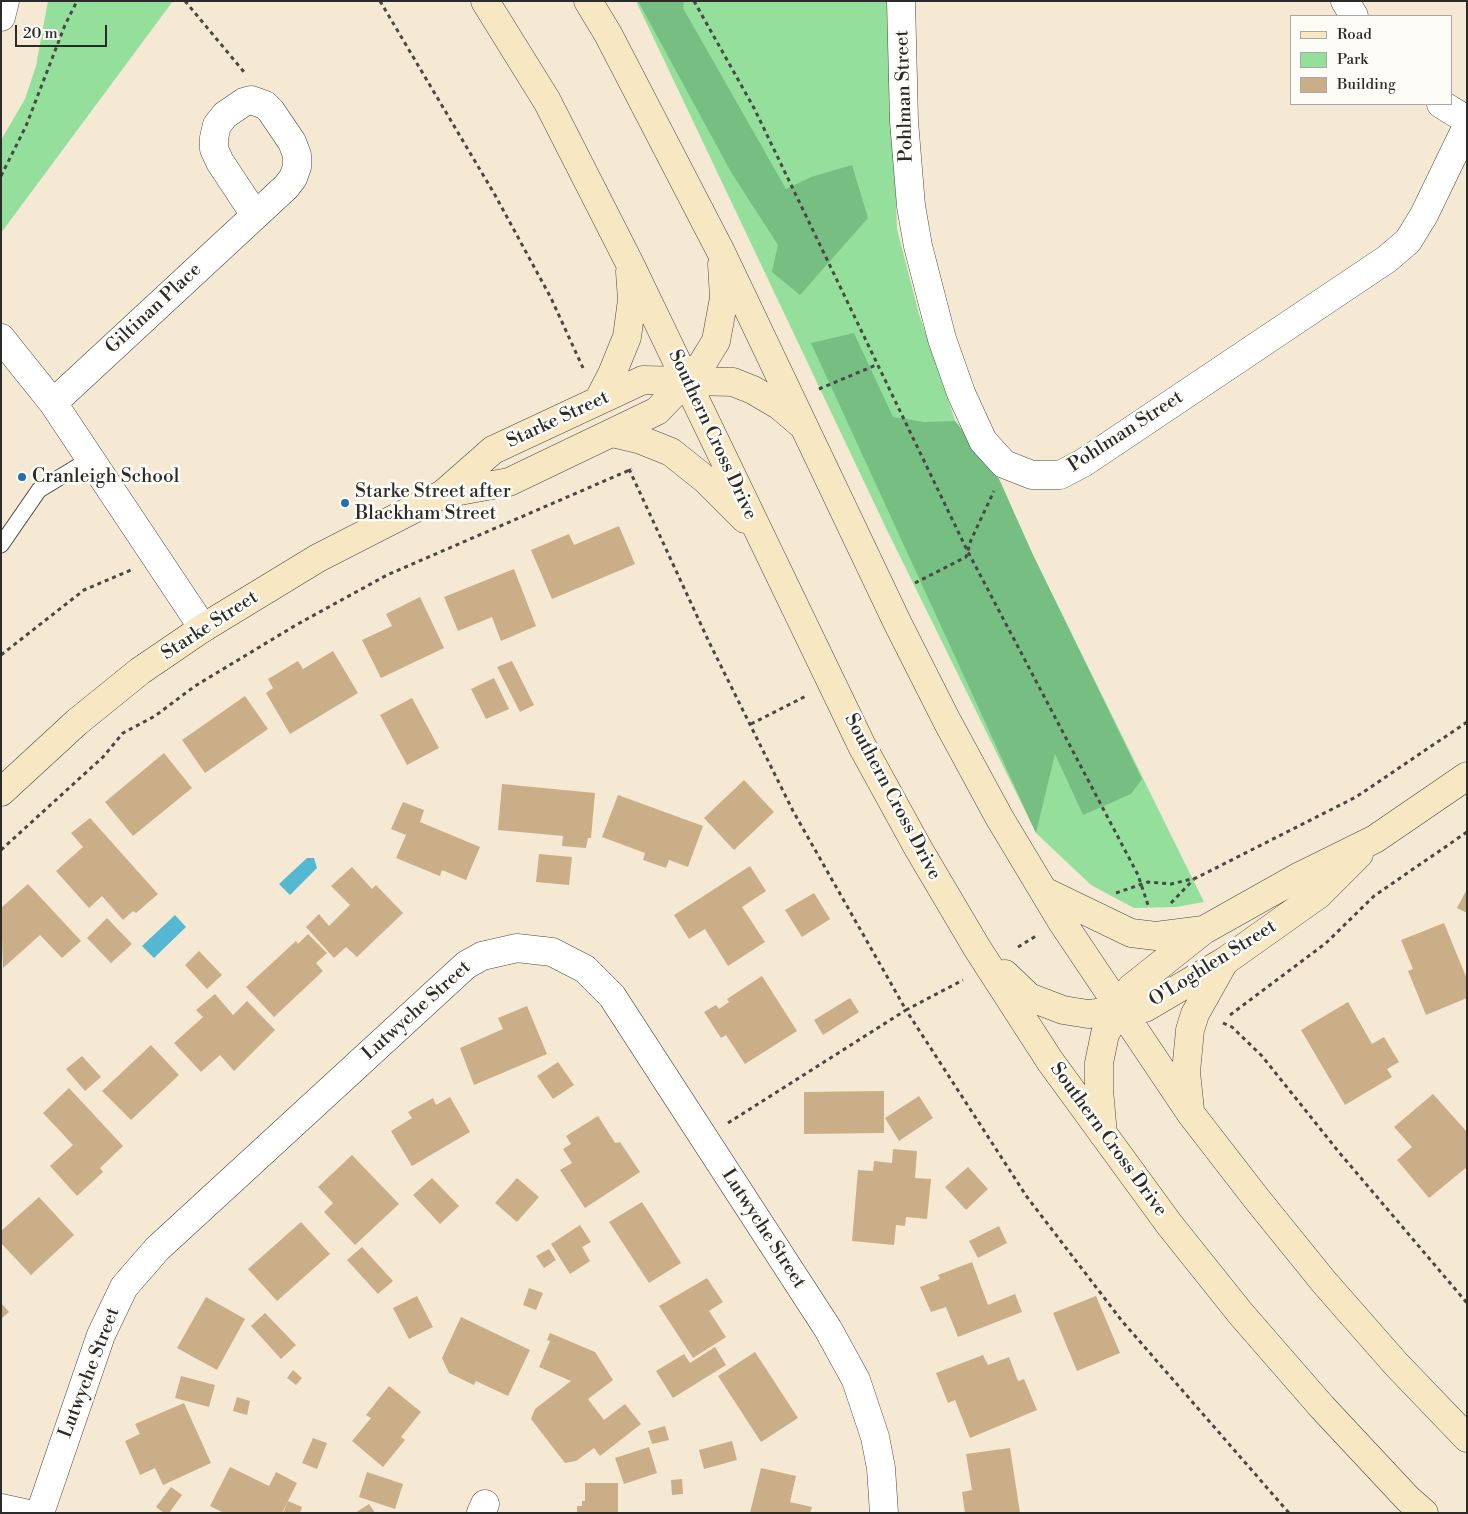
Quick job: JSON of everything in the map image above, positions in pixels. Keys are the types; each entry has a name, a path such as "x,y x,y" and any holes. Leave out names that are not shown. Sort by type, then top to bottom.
{"main road":[{"name":"Southern Cross Drive","path":"485,1 547,101 629,262 688,381 862,746 918,848 983,957 1050,1061 1169,1224 1241,1314 1322,1407 1408,1500 1424,1513"},
{"path":"588,1 608,34 721,252 947,721 998,817 1085,958 1191,1114 1324,1282 1396,1364 1467,1438"},
{"name":"Starke Street","path":"443,494 509,482 657,411 688,381 702,364 716,341 724,298 721,252"},
{"path":"598,401 612,374 627,337 632,300 629,262"},
{"name":"Starke Street","path":"1,792 98,705 140,672 203,628 318,558 443,494 493,450 643,380 733,382 780,406 805,428"},
{"path":"612,433 641,440 671,452 706,480 760,535"},
{"name":"O'Loghlen Street","path":"1374,839 1318,895 1225,960 1145,1008 1120,1009 1131,988 1204,930 1300,876 1374,839 1467,776"},
{"path":"1044,891 1132,933 1156,936 1204,930"},
{"path":"983,957 1029,996 1046,1005 1088,1014 1120,1009"},
{"path":"1191,1114 1186,1072 1190,1030 1195,1014 1225,960"},
{"path":"1103,1135 1099,1063 1105,1034 1120,1009"}],"street":[{"path":"1,17 4,1"},
{"name":"Pohlman Street","path":"901,1 906,163 920,256 942,339 961,393 983,441 1004,464 1032,474 1060,474 1083,463 1387,259 1408,240 1418,224 1467,126"},
{"path":"1345,1 1353,15"},
{"path":"1443,105 1467,120"},
{"name":"Giltinan Place","path":"53,403 255,215"},
{"path":"1,338 53,403 203,628"},
{"name":"Lutwyche Street","path":"40,1513 100,1335 124,1287 157,1248 466,965 482,956 517,948 552,952 585,969 612,996 828,1329 856,1380 875,1437 881,1468 884,1513"},
{"path":"1,1508 24,1513"}],"lane":[{"path":"1,545 38,490 90,459"}],"path":[{"path":"1,176 26,126 65,24 77,1"},
{"path":"186,1 250,80"},
{"path":"380,1 495,195 551,298 584,370"},
{"path":"694,1 754,108 876,365 968,551 1142,883 1171,884 1194,878 1356,797 1467,722"},
{"path":"792,400 876,365"},
{"path":"915,582 966,557 1004,464"},
{"path":"1,850 103,757 123,733 155,716 196,686 296,625 387,575 630,469 709,642 793,811 906,1010 1033,1205 1122,1321 1290,1513"},
{"path":"1,655 84,590 131,570 154,556"},
{"path":"751,724 812,692"},
{"path":"1189,1044 1202,1037 1326,942 1374,896 1467,832"},
{"path":"1165,910 1194,878"},
{"path":"704,1138 906,1010 983,957"},
{"path":"1245,1038 1467,1303"}],"green space":[{"path":"48,1 173,1 1,233 1,140 25,99 36,66"},
{"path":"636,1 889,1 897,229 919,314 955,420 999,479 1033,555 1204,902 1176,907 1134,908 1091,885 1036,833 886,528"},
{"path":"638,1 684,1 683,8 786,189 811,177 852,165 868,218 800,295 772,272 778,245 731,172"},
{"path":"854,333 893,417 924,422 955,421 999,479 1033,555 1142,779 1131,794 1083,815 1055,754 1036,833 811,343"}],"water":[{"path":"307,858 314,858 317,868 290,895 279,884"},
{"path":"175,915 186,927 154,958 142,946"}],"building":[{"path":"619,526 635,564 552,599 531,550 569,534 574,545"},
{"path":"514,569 536,626 501,641 492,617 458,631 444,597"},
{"path":"420,597 444,648 381,678 362,640 392,626 386,614"},
{"path":"333,651 358,693 290,734 266,693 273,688 268,679 298,661 303,669"},
{"path":"512,661 534,705 520,712 497,667"},
{"path":"494,678 509,709 486,719 471,689"},
{"path":"245,696 268,729 205,773 182,740"},
{"path":"412,698 439,748 407,765 380,715"},
{"path":"164,753 192,788 133,836 105,802"},
{"path":"744,780 774,812 734,850 704,818"},
{"path":"502,784 595,793 591,838 588,838 586,848 562,846 563,836 498,830"},
{"path":"618,795 703,826 688,867 669,860 666,868 643,860 645,853 602,837"},
{"path":"403,802 424,810 420,822 480,847 466,880 442,870 440,876 396,858 406,835 391,829"},
{"path":"90,818 158,894 136,913 133,911 123,920 102,896 89,908 56,871 83,847 71,833"},
{"path":"539,854 572,857 569,885 536,882"},
{"path":"750,866 766,891 742,907 765,942 728,966 705,929 689,939 674,915"},
{"path":"352,867 372,889 376,885 403,913 357,957 346,947 334,958 306,927 319,914 329,926 350,905 331,886"},
{"path":"28,884 81,941 62,958 40,935 3,968 1,908"},
{"path":"1467,889 1467,913 1457,908"},
{"path":"814,893 830,919 802,937 785,910"},
{"path":"107,918 132,944 111,963 87,938"},
{"path":"1444,923 1467,979 1467,998 1426,1015 1408,971 1413,969 1401,940"},
{"path":"308,934 327,953 316,963 323,971 274,1017 246,987 296,941 298,944"},
{"path":"199,951 222,975 207,989 185,965"},
{"path":"762,976 797,1031 745,1064 726,1035 721,1038 704,1012 716,1005 719,1009 729,1002 727,999"},
{"path":"215,994 233,1015 247,1001 275,1030 234,1071 220,1055 201,1072 174,1043 203,1017 196,1010"},
{"path":"850,998 859,1012 823,1035 814,1020"},
{"path":"1348,1002 1372,1044 1384,1037 1399,1062 1387,1069 1392,1077 1345,1105 1301,1030"},
{"path":"527,1006 547,1054 474,1085 460,1048 503,1029 498,1018"},
{"path":"151,1045 179,1075 131,1120 102,1091"},
{"path":"82,1056 101,1077 85,1091 66,1069"},
{"path":"558,1062 574,1085 553,1099 537,1076"},
{"path":"69,1088 123,1146 100,1168 103,1172 77,1196 50,1166 73,1145 43,1113"},
{"path":"884,1091 884,1133 804,1134 804,1092"},
{"path":"1433,1094 1467,1132 1467,1167 1429,1198 1397,1160 1412,1147 1394,1127"},
{"path":"919,1096 933,1118 899,1141 885,1118"},
{"path":"450,1097 470,1132 412,1166 391,1131 412,1118 408,1112 433,1098 436,1105"},
{"path":"598,1116 615,1143 620,1142 640,1172 585,1208 560,1170 572,1163 563,1149 571,1144 566,1136"},
{"path":"893,1149 917,1151 915,1178 931,1179 927,1219 906,1217 905,1226 896,1225 894,1245 852,1241 858,1170 873,1171 874,1161 892,1163"},
{"path":"352,1155 399,1204 355,1245 324,1212 333,1203 318,1187"},
{"path":"968,1167 988,1189 966,1210 945,1187"},
{"path":"432,1178 459,1206 440,1224 413,1195"},
{"path":"517,1178 539,1197 517,1222 495,1203"},
{"path":"39,1197 74,1235 31,1275 1,1243 1,1231"},
{"path":"642,1202 681,1263 649,1283 609,1222"},
{"path":"301,1222 330,1254 277,1301 248,1269"},
{"path":"580,1225 591,1242 582,1247 590,1261 570,1274 551,1244"},
{"path":"999,1226 1007,1243 978,1258 969,1241"},
{"path":"362,1247 393,1281 378,1294 347,1260"},
{"path":"549,1249 556,1260 544,1268 536,1256"},
{"path":"972,1262 988,1305 1015,1294 1022,1312 958,1337 946,1307 931,1312 920,1287 940,1279 938,1275"},
{"path":"707,1278 723,1302 709,1311 726,1337 693,1358 659,1306"},
{"path":"529,1288 543,1293 536,1310 523,1305"},
{"path":"417,1296 433,1327 409,1339 393,1308"},
{"path":"1096,1296 1120,1353 1077,1371 1053,1313"},
{"path":"206,1297 245,1319 217,1370 177,1348"},
{"path":"1,1303 9,1312 1,1319"},
{"path":"265,1313 296,1345 281,1359 251,1326"},
{"path":"461,1317 530,1350 508,1396 476,1381 474,1385 449,1373 442,1358"},
{"path":"550,1333 595,1352 613,1380 588,1399 604,1420 625,1404 641,1424 600,1456 594,1448 576,1461 565,1463 531,1419 535,1409 571,1381 539,1367 550,1341 547,1340"},
{"path":"715,1347 726,1365 673,1398 656,1371 684,1354 690,1363"},
{"path":"755,1352 798,1418 761,1442 718,1376"},
{"path":"983,1355 988,1365 1009,1357 1018,1381 1024,1379 1037,1410 970,1438 955,1400 948,1403 936,1373"},
{"path":"293,1370 302,1378 296,1385 287,1378"},
{"path":"181,1376 215,1385 209,1407 175,1398"},
{"path":"389,1386 421,1412 401,1437 405,1440 383,1467 352,1441 371,1418 366,1415"},
{"path":"237,1397 250,1401 247,1415 233,1411"},
{"path":"184,1403 211,1463 163,1485 155,1468 140,1475 125,1441 140,1434 135,1424"},
{"path":"665,1426 669,1440 652,1444 648,1431"},
{"path":"313,1438 327,1443 317,1469 302,1463"},
{"path":"732,1441 737,1460 704,1469 699,1450"},
{"path":"649,1447 657,1473 624,1484 615,1458"},
{"path":"1010,1448 1020,1513 965,1513 962,1492 972,1490 966,1454"},
{"path":"230,1467 269,1486 276,1472 297,1483 282,1513 224,1513 210,1506"},
{"path":"761,1468 796,1476 790,1502 812,1507 810,1513 750,1513"},
{"path":"367,1472 403,1484 395,1509 359,1497"},
{"path":"682,1479 683,1494 672,1495 671,1480"},
{"path":"585,1483 618,1483 618,1513 577,1513 577,1506 582,1506 582,1501 585,1501"},
{"path":"171,1487 182,1495 169,1513 164,1513 156,1507"},
{"path":"288,1501 302,1507 300,1513 283,1513"},
{"path":"369,1504 375,1513 355,1513"}],"place":[{"name":"Cranleigh School","path":"22,477"},
{"name":"Starke Street after Blackham Street","path":"345,503"}]}
